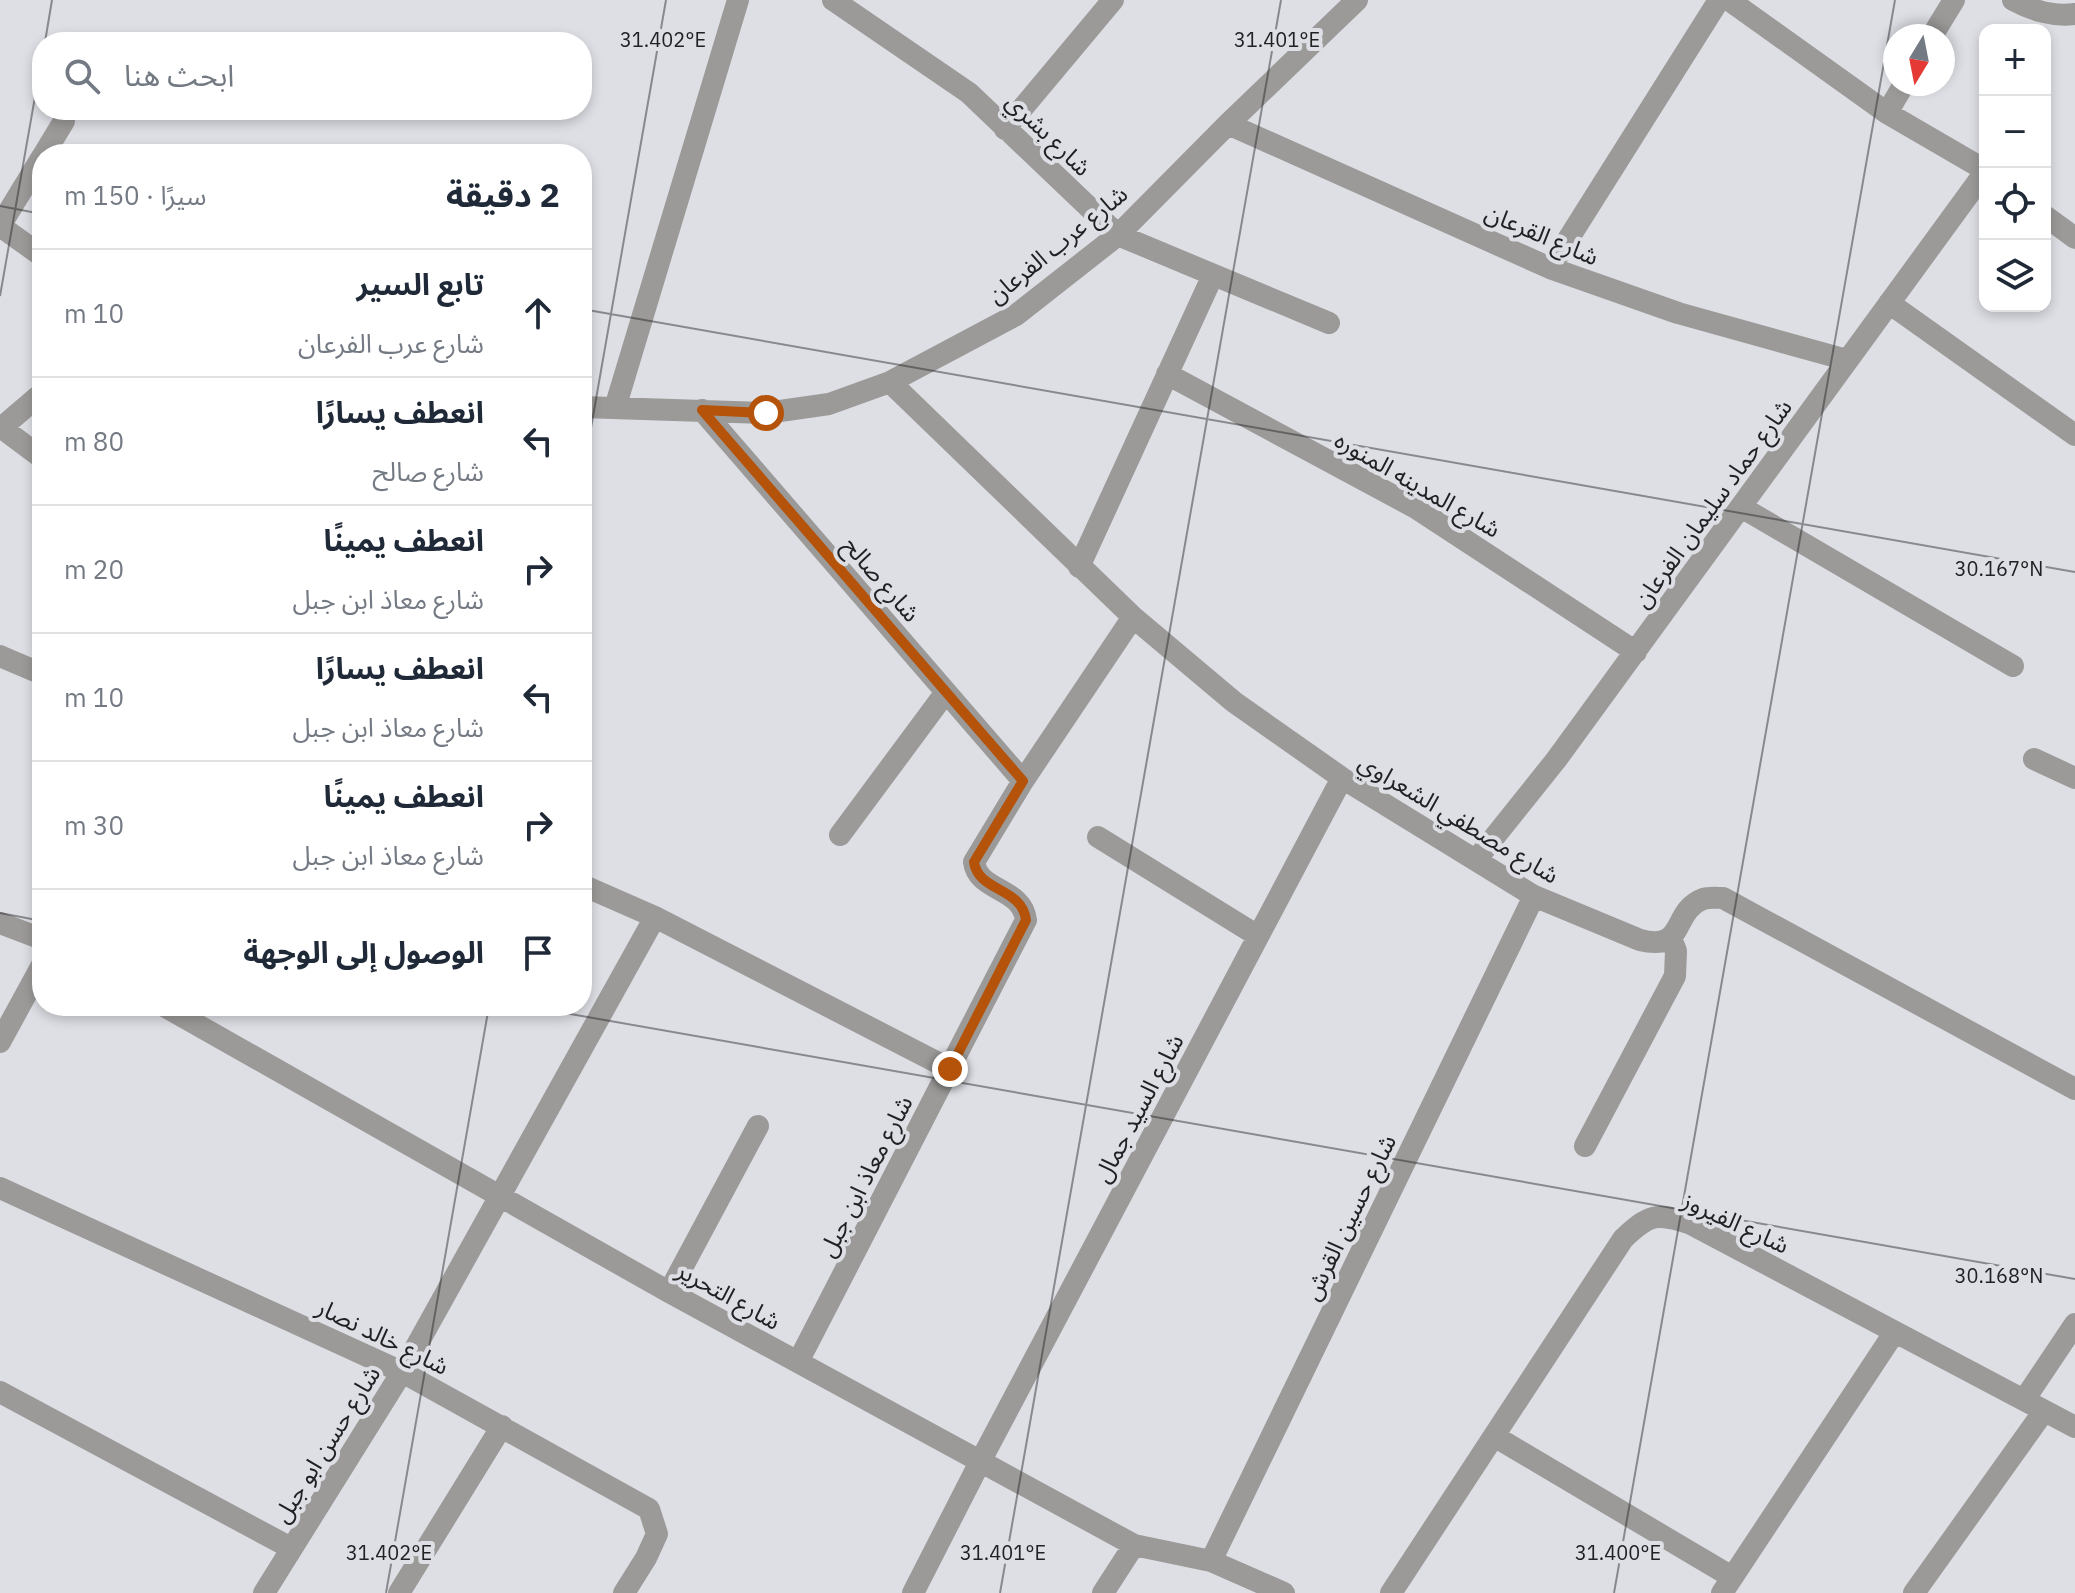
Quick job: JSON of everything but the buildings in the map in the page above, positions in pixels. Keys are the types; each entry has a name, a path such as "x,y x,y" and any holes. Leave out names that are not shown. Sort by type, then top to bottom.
{"street":[{"path":"615,408 738,0"},
{"name":"شارع بشري","path":"833,0 969,93 1118,235 1329,323"},
{"name":"شارع عرب الفرعان","path":"592,407 766,413 829,404 890,382 1016,315 1118,235 1357,0"},
{"path":"1550,268 1719,0"},
{"path":"1729,0 1887,113 1980,168"},
{"path":"1939,24 1954,0"},
{"path":"2013,0 2041,12 2075,14"},
{"path":"1005,129 1100,4"},
{"path":"1887,113 1897,96"},
{"path":"50,144 64,121"},
{"name":"شارع القرعان","path":"1228,124 1550,268 1678,313 1847,360"},
{"path":"32,174 0,226 32,249"},
{"name":"شارع حماد سليمان الفرعان","path":"1476,860 1556,760 1636,652 1979,179"},
{"path":"2051,220 2075,238"},
{"path":"1079,567 1213,275"},
{"path":"1889,303 2075,435"},
{"name":"شارع المدينه المنوره","path":"1167,374 1416,508 1636,652"},
{"name":"شارع مصطفي الشعراوي","path":"890,382 1079,567 1234,702 1342,778 1534,896 1640,940 1656,944 1671,938"},
{"path":"32,402 1,429 32,451"},
{"name":"شارع صالح","path":"702,410 1023,781"},
{"path":"1741,507 2013,666"},
{"name":"شارع معاذ ابن جبل","path":"798,1362 1026,920 1025,909 981,878 975,871 974,862 1023,781 1133,617"},
{"path":"0,656 32,670"},
{"path":"840,835 946,692"},
{"path":"2034,759 2075,778"},
{"name":"شارع السيد جمال","path":"913,1593 1342,778"},
{"path":"1098,837 1258,936"},
{"path":"592,889 655,917 950,1069"},
{"name":"شارع حسين القرش","path":"1211,1561 1534,896"},
{"path":"1585,1146 1675,976 1676,951 1671,938 1690,907 1705,898 1723,898 2075,1089"},
{"name":"شارع حسن ابو جبل","path":"264,1593 402,1372 655,917"},
{"path":"0,923 32,935"},
{"path":"0,1042 32,983"},
{"name":"شارع التحرير","path":"182,1016 669,1292 1134,1545 1211,1561 1284,1593"},
{"path":"669,1292 758,1126"},
{"name":"شارع خالد نصار","path":"0,1188 402,1372 649,1509 657,1534 624,1593"},
{"name":"شارع الفيروز","path":"1391,1593 1623,1239 1642,1221 1667,1216 1691,1224 2075,1427"},
{"path":"2024,1400 2075,1324"},
{"path":"1494,1436 1727,1585 1894,1333"},
{"path":"0,1392 291,1548"},
{"path":"1914,1593 2044,1411"},
{"path":"399,1593 502,1426"},
{"path":"1103,1593 1134,1545"}],"route":[{"path":"766,413 702,410 1023,781 974,862 975,871 981,878 1025,909 1026,920 950,1069"}]}
